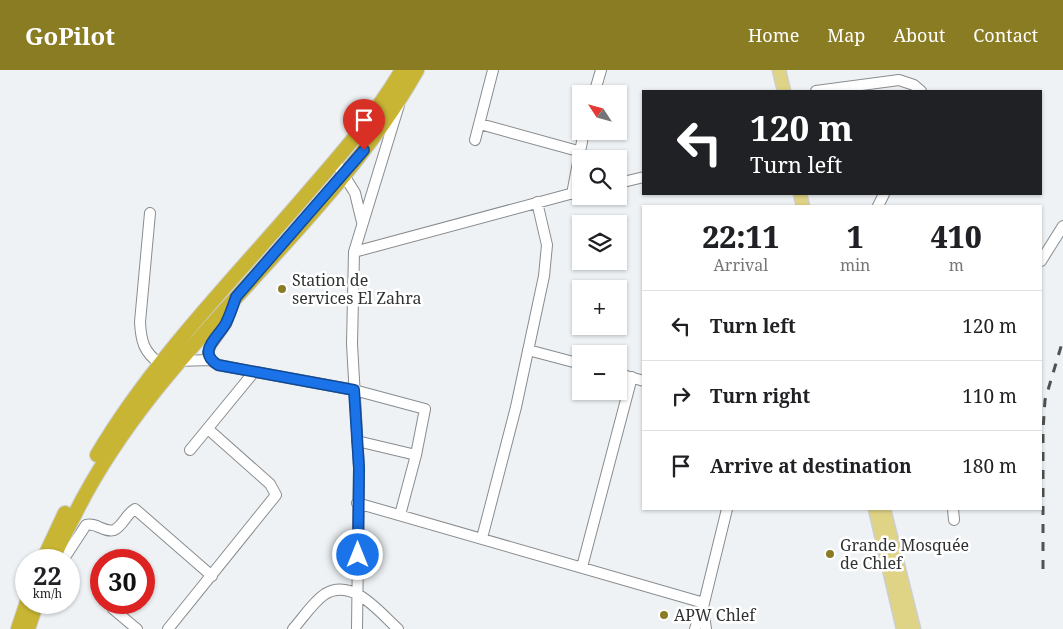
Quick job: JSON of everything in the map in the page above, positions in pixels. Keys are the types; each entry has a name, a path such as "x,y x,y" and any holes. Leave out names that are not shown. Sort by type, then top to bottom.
{"highway":[{"path":"51,549 54,533 107,439 160,364 335,161 390,90 402,70"},
{"path":"55,549 113,446 142,405 177,361 343,176 401,98 417,70"},
{"path":"18,629 22,614"},
{"path":"28,629 33,614"}],"main road":[{"path":"772,70 777,90"},
{"path":"779,70 784,90"},
{"path":"875,510 903,629"},
{"path":"884,510 914,629"}],"street":[{"path":"475,140 493,70"},
{"path":"596,85 598,71"},
{"path":"824,90 899,80 914,85 920,90"},
{"path":"357,629 358,440 352,344 354,252 401,98"},
{"path":"480,124 574,150"},
{"path":"335,161 357,198 362,223"},
{"path":"627,181 642,177"},
{"path":"354,252 572,194"},
{"path":"482,538 516,408 547,256 547,245 537,202"},
{"path":"150,213 140,322 141,339 150,356 160,364"},
{"path":"1042,259 1063,226"},
{"path":"210,360 208,353 210,345 226,324 236,297"},
{"path":"528,350 572,362"},
{"path":"177,361 210,360 218,365 354,390 424,408 426,412 400,515"},
{"path":"190,450 254,372"},
{"path":"627,376 642,380"},
{"path":"582,567 632,378"},
{"path":"168,629 276,494 270,484 208,429"},
{"path":"358,440 416,455"},
{"path":"358,504 582,567 703,605"},
{"path":"70,549 86,525 90,524 107,530 113,530 135,509 212,576"},
{"path":"695,629 703,605 727,510"},
{"path":"953,510 954,520"},
{"path":"293,629 325,594 340,591 358,593 398,629"},
{"path":"703,605 706,629"},
{"path":"119,614 138,629"}],"railway":[{"path":"1043,569 1043,430 1045,400 1063,340"}],"place":[{"name":"Station de services El Zahra","path":"282,289"},
{"name":"Grande Mosquée de Chlef","path":"830,554"},
{"name":"APW Chlef","path":"664,615"}],"route":[{"path":"358,555 359,468 354,390 218,365 210,360 208,353 210,345 226,324 236,297 364,150"}]}
